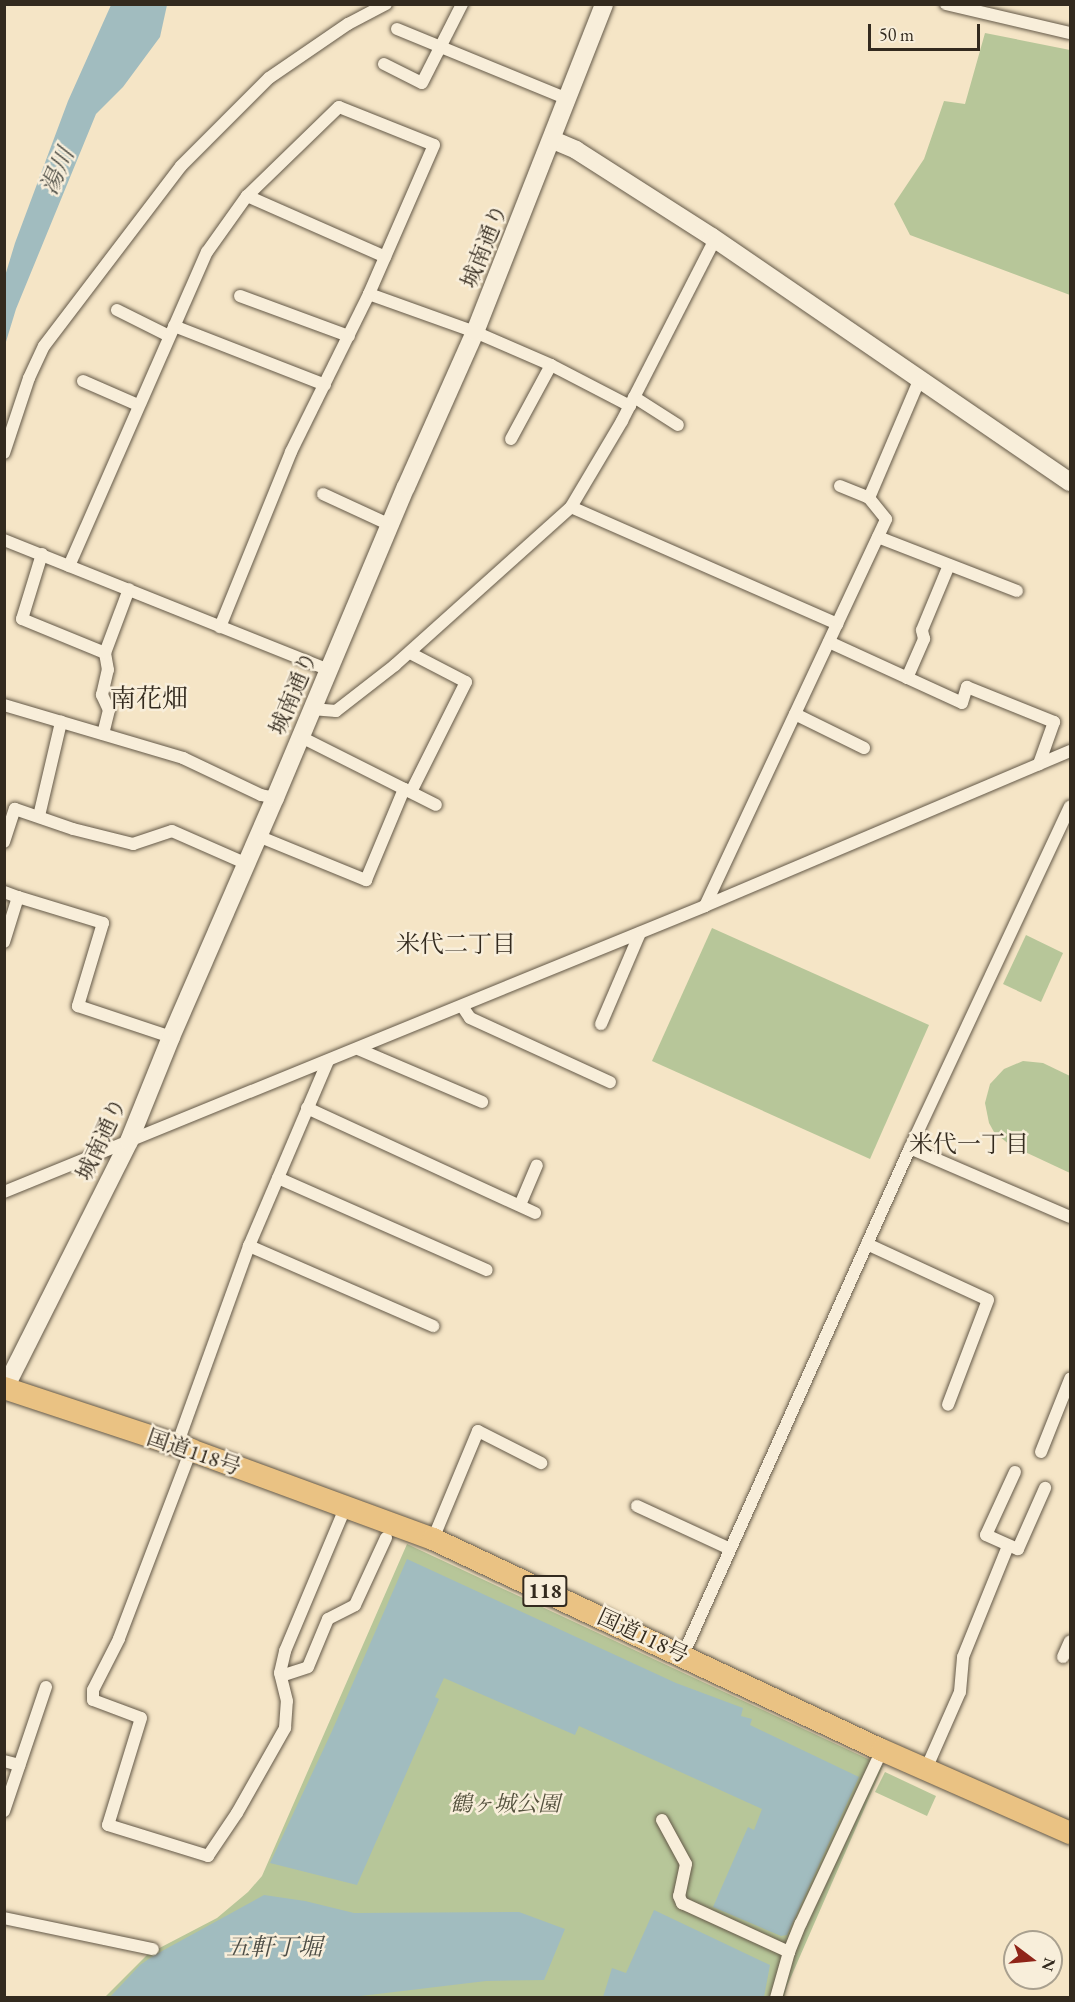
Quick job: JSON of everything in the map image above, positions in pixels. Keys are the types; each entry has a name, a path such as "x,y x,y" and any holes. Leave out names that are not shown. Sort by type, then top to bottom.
{"highway":[{"name":"国道118号","path":"5,1389 184,1448 433,1539 882,1750 1071,1833"}],"main road":[{"name":"城南通り","path":"5,1389 129,1141 171,1037 247,864 390,525 476,332 553,140 604,4"},
{"path":"553,140 576,150 715,239 1071,483"}],"street":[{"path":"4,453 29,378 44,346 181,166 269,78 348,24 386,4"},
{"path":"384,64 422,83 462,4"},
{"path":"946,4 1071,33"},
{"path":"1006,18 1010,4"},
{"path":"397,29 568,99"},
{"path":"69,566 207,252 248,196 339,106 434,145 369,294 270,501 220,627"},
{"path":"248,196 385,257"},
{"path":"312,709 325,712 338,710 410,652 571,507 632,401 715,239"},
{"path":"369,294 476,332 632,401 678,425"},
{"path":"240,296 349,336"},
{"path":"117,310 325,385"},
{"path":"511,439 551,365"},
{"path":"83,381 138,405"},
{"path":"869,498 919,381"},
{"path":"705,906 886,519 869,498 840,486"},
{"path":"323,494 390,525"},
{"path":"571,507 837,624"},
{"path":"878,537 1017,591"},
{"path":"4,540 329,670"},
{"path":"42,554 22,619 105,653"},
{"path":"907,678 924,639 922,630 949,565"},
{"path":"102,734 109,710 102,695 108,670 105,653 129,589"},
{"path":"829,642 962,703 967,687 1054,722 1039,764"},
{"path":"258,836 366,880 407,790 466,682 410,652"},
{"path":"4,705 183,758 261,795 275,798"},
{"path":"795,714 864,748"},
{"path":"39,816 61,722"},
{"path":"301,737 436,805"},
{"path":"4,1192 640,933 1071,751"},
{"path":"683,1655 910,1148 1071,807"},
{"path":"4,842 15,809 73,829 133,844 172,831 247,864"},
{"path":"4,892 104,923 78,1006 171,1037"},
{"path":"4,942 18,897"},
{"path":"601,1024 640,933"},
{"path":"462,1006 470,1018 610,1082"},
{"path":"358,1049 482,1102"},
{"path":"328,1061 249,1246 119,1639 93,1690 93,1700 141,1718 108,1825 208,1856 237,1813 285,1728 287,1701 281,1676 285,1651 346,1506"},
{"path":"307,1108 535,1213"},
{"path":"910,1148 1071,1217"},
{"path":"520,1205 537,1165"},
{"path":"278,1178 487,1270"},
{"path":"867,1244 988,1300 948,1405"},
{"path":"249,1246 433,1326"},
{"path":"1041,1452 1071,1379"},
{"path":"433,1539 478,1431 541,1463"},
{"path":"1015,1472 986,1535 1017,1549 1045,1488"},
{"path":"637,1506 730,1550"},
{"path":"281,1676 308,1667 328,1619 354,1605 386,1538"},
{"path":"926,1769 960,1692 963,1657 1008,1546"},
{"path":"1063,1657 1071,1641"},
{"path":"4,1810 46,1687"},
{"path":"776,1998 789,1952 882,1750"},
{"path":"4,1761 19,1765"},
{"path":"662,1820 686,1864 679,1896 682,1903 789,1952"},
{"path":"4,1918 153,1949"}],"green space":[{"path":"985,33 1070,50 1070,295 910,235 894,204 924,159 944,101 965,104"},
{"path":"712,928 929,1025 870,1159 652,1061"},
{"path":"1026,935 1063,953 1041,1002 1003,984"},
{"path":"1023,1061 1043,1063 1070,1076 1070,1173 1010,1145 994,1132 989,1123 985,1103 990,1084 1004,1069"},
{"name":"鶴ヶ城公園","path":"407,1544 883,1766 784,1997 104,1998 148,1954 217,1918 248,1892 262,1876"},
{"path":"885,1772 936,1796 927,1816 875,1792"}],"water":[{"name":"湯川","path":"111,5 167,5 160,37 123,87 96,114 16,309 5,345 5,276 15,243 68,101"},
{"path":"407,1559 676,1683 743,1708 741,1716 752,1719 750,1725 859,1777 787,1935 781,1936 713,1907 748,1827 754,1830 762,1809 579,1726 575,1735 444,1678 435,1697 439,1699 357,1885 270,1863 332,1731"},
{"name":"五軒丁堀","path":"264,1895 305,1901 354,1913 519,1912 565,1929 544,1980 486,1981 344,1998 110,1997 140,1965 153,1956"},
{"path":"654,1910 770,1965 764,1997 603,1997 612,1968 626,1973"}],"district":[{"name":"南花畑","path":"149,699"},
{"name":"米代二丁目","path":"456,944"},
{"name":"米代一丁目","path":"969,1144"}]}
